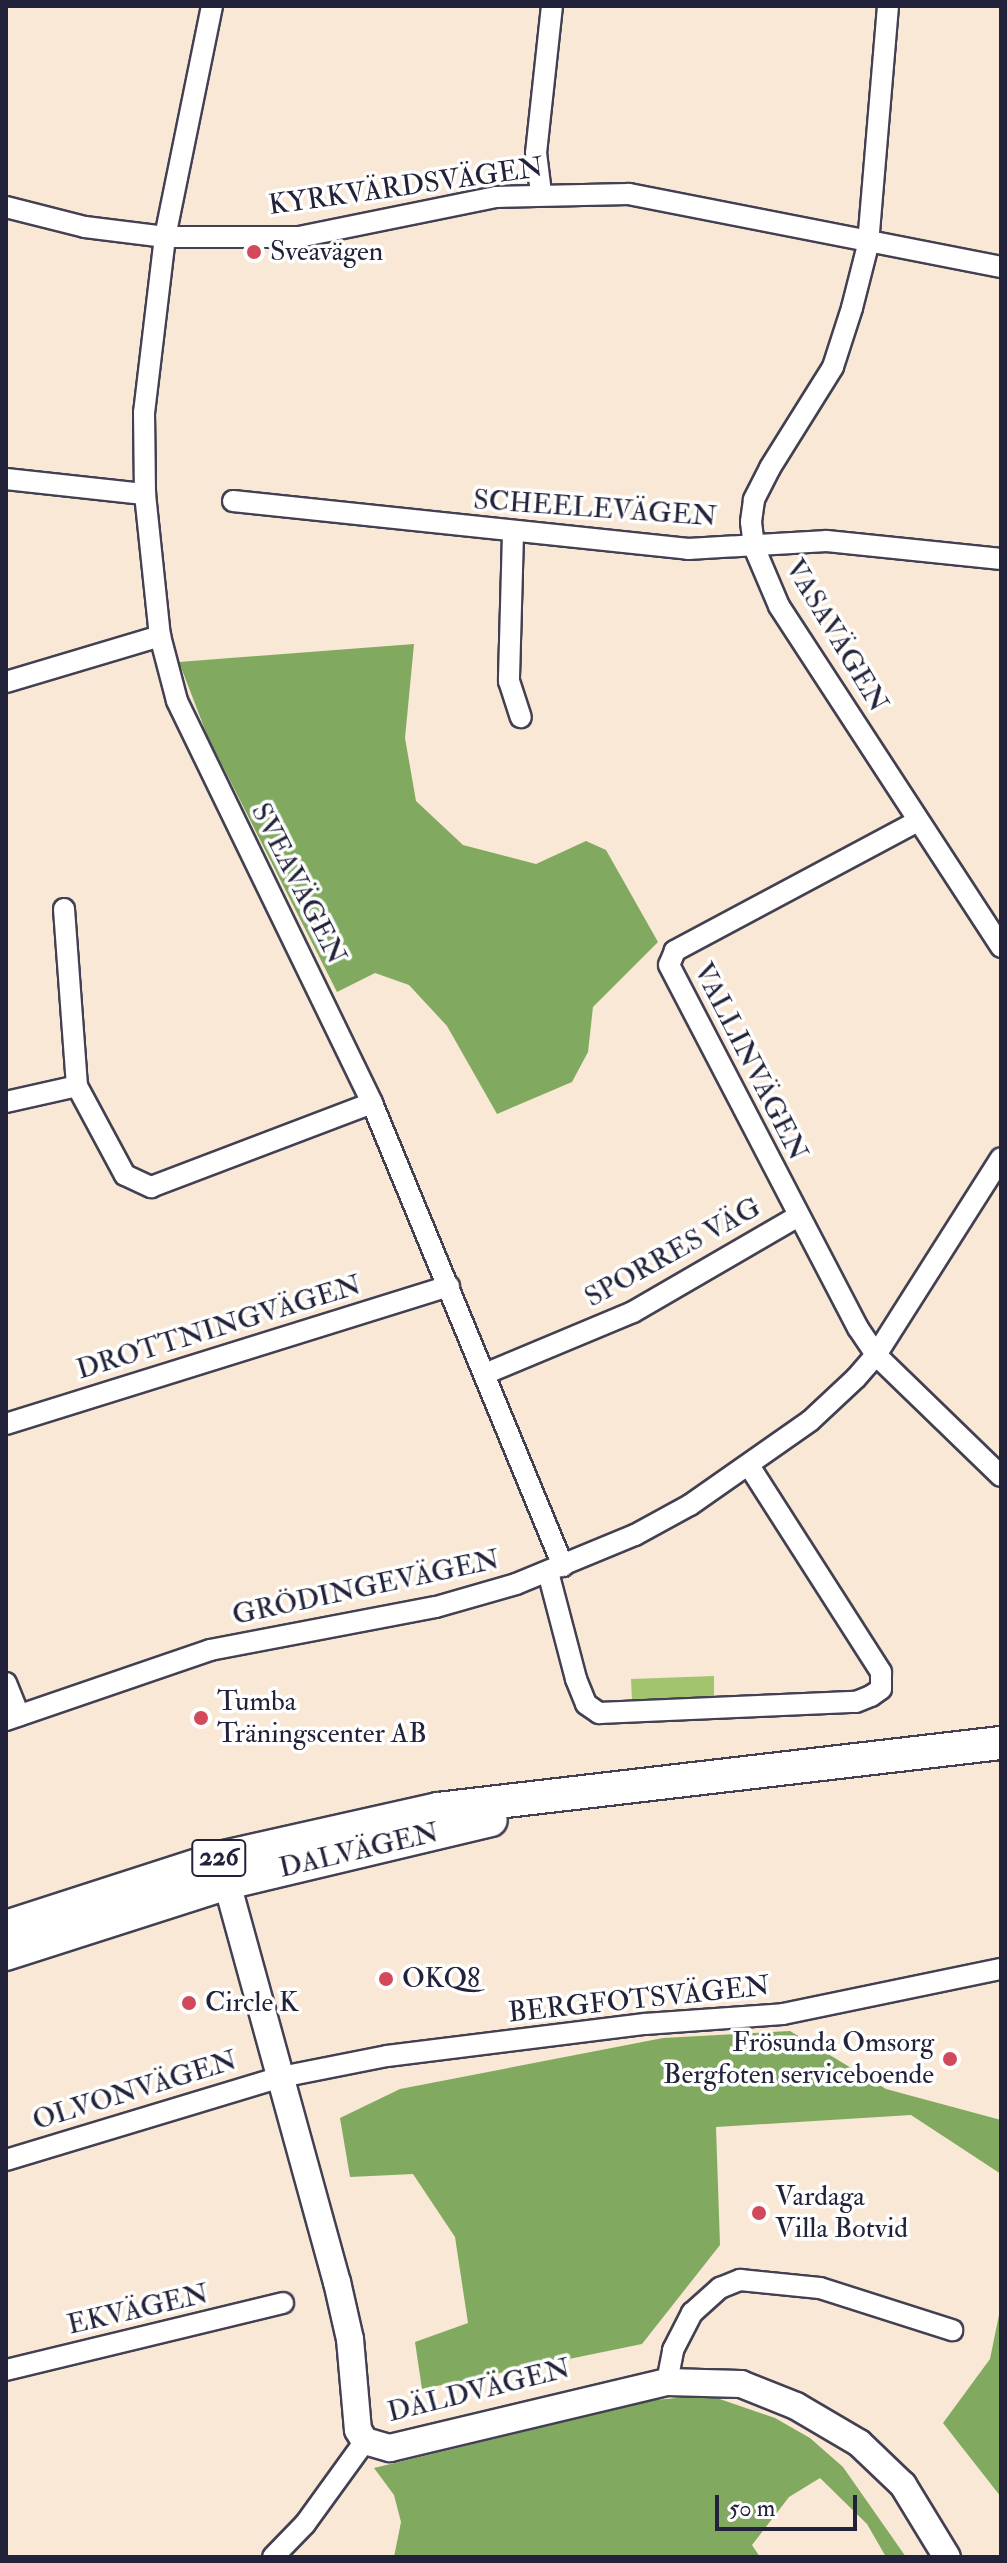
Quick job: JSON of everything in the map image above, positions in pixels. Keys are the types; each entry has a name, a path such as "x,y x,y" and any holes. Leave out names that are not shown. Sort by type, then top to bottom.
{"main road":[{"name":"DALVÄGEN","path":"6,1927 438,1809 1001,1743"},
{"name":"DALVÄGEN","path":"6,1954 223,1870"}],"street":[{"name":"SVEAVÄGEN","path":"212,6 165,237 144,412 145,494 160,636 177,701 372,1103 487,1373 556,1569 576,1679 586,1704 599,1713 856,1702 881,1689 881,1672 750,1467"},
{"path":"541,193 536,153 552,6"},
{"name":"VASAVÄGEN","path":"888,6 868,245 833,367 754,500 754,547 779,606 1001,947"},
{"name":"KYRKVÄRDSVÄGEN","path":"6,207 85,227 165,237 299,237 482,199 541,193 629,194 868,245 1001,267"},
{"path":"6,479 145,494"},
{"name":"SCHEELEVÄGEN","path":"233,501 513,534 688,549 827,541 1001,559"},
{"path":"513,534 509,681 521,717"},
{"path":"6,682 160,636"},
{"name":"VALLINVÄGEN","path":"918,821 755,906 670,958 797,1217 876,1355 1001,1476"},
{"path":"64,909 77,1086 125,1175 151,1187 372,1103"},
{"path":"6,1102 77,1086"},
{"name":"GRÖDINGEVÄGEN","path":"12,1717 210,1650 436,1607 556,1569 635,1535 750,1467 810,1421 876,1355 1001,1158"},
{"name":"SPORRES VÄG","path":"487,1373 633,1312 797,1217"},
{"name":"DROTTNINGVÄGEN","path":"6,1424 449,1286"},
{"path":"6,1683 12,1717"},
{"name":"DÄLDVÄGEN","path":"223,1870 343,2306 355,2412 365,2441 390,2448 667,2382 741,2384 829,2423 903,2485 947,2557"},
{"name":"BERGFOTSVÄGEN","path":"281,2077 387,2056 645,2024 783,2014 1001,1969"},
{"name":"OLVONVÄGEN","path":"6,2160 281,2077"},
{"path":"667,2382 673,2350 692,2313 720,2288 740,2280 820,2288 952,2330"},
{"name":"EKVÄGEN","path":"6,2370 283,2303"},
{"path":"273,2557 305,2524 365,2441"}],"green space":[{"path":"414,644 405,738 416,801 463,845 536,864 586,841 606,850 658,942 593,1007 588,1052 572,1082 497,1114 447,1026 409,985 375,973 337,992 207,735 179,662"},
{"path":"714,1676 714,1698 632,1700 631,1679"},
{"path":"790,2031 886,2089 1001,2120 1001,2174 911,2115 716,2127 720,2245 642,2344 422,2389 415,2342 468,2323 455,2237 413,2174 350,2177 340,2118 400,2089 663,2038"},
{"path":"1001,2305 1001,2497 943,2423 990,2359"},
{"path":"708,2395 775,2418 810,2438 843,2467 906,2557 886,2557 867,2524 820,2478 789,2497 752,2545 760,2557 394,2557 401,2522 394,2495 374,2468 655,2400"}],"place":[{"name":"Sveavägen","path":"254,252"},
{"name":"Tumba Träningscenter AB","path":"201,1718"},
{"name":"OKQ8","path":"386,1979"},
{"name":"Circle K","path":"189,2003"},
{"name":"Frösunda Omsorg Bergfoten serviceboende","path":"950,2059"},
{"name":"Vardaga Villa Botvid","path":"759,2213"}]}
